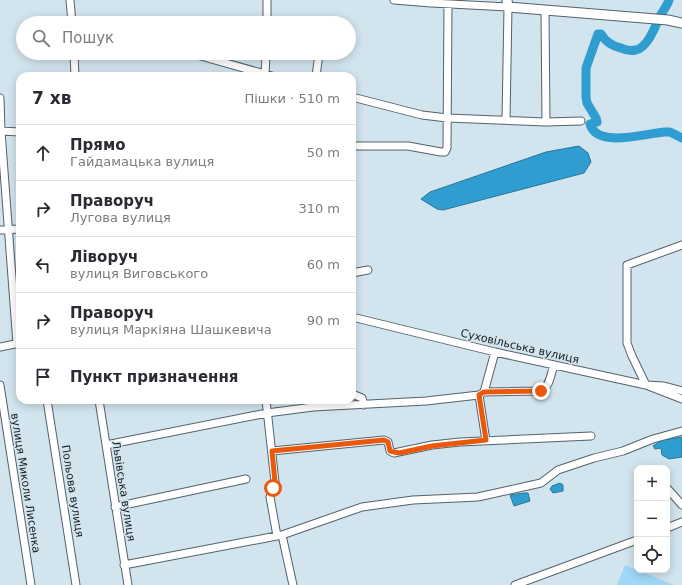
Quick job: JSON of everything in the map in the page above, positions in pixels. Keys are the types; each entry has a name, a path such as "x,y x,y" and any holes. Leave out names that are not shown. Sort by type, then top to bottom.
{"main road":[{"path":"507,4 545,10 668,20 682,23"}],"street":[{"path":"70,0 71,16"},
{"path":"267,0 267,16"},
{"path":"394,0 448,4 507,4 506,120"},
{"path":"356,146 408,146 445,152 447,148 448,4"},
{"path":"545,10 546,122"},
{"path":"74,60 75,72"},
{"path":"215,60 257,72"},
{"path":"267,60 268,72"},
{"path":"317,72 318,60"},
{"path":"0,98 0,131 16,309"},
{"path":"356,98 422,115 447,118 546,122 581,121"},
{"path":"0,131 16,132"},
{"path":"0,230 16,229"},
{"path":"682,246 627,264 627,343 632,356 646,386 664,386 682,391"},
{"path":"356,272 368,270"},
{"name":"Суховільська вулиця","path":"356,318 495,352 646,386 682,399"},
{"path":"0,347 16,344"},
{"path":"486,440 482,394 495,352"},
{"path":"106,445 267,413 313,407 426,401 482,394 541,391 548,385 554,365"},
{"name":"вулиця Миколи Лисенка","path":"0,385 31,585"},
{"path":"356,396 362,398 364,404"},
{"name":"Польова вулиця","path":"48,404 76,585"},
{"name":"Львівська вулиця","path":"100,404 128,585"},
{"path":"266,404 275,482 270,497 293,585"},
{"path":"124,565 280,535 362,508 413,500 478,498 541,483 558,470 594,458 623,451 653,439 682,431"},
{"path":"272,451 384,440 388,442 390,451 399,453 432,446 486,440 591,436"},
{"path":"115,507 246,479"},
{"path":"670,491 682,505"},
{"path":"670,527 682,522"},
{"path":"515,585 634,541"}],"shaded area":[{"path":"579,146 588,153 591,162 584,173 443,210 437,209 421,199 430,192 546,152"},
{"path":"682,437 682,457 669,459 662,455 661,448 655,449 653,446 662,440"},
{"path":"560,483 563,485 563,491 553,493 550,489 552,486"},
{"path":"528,493 530,501 514,506 510,495"},
{"path":"625,565 634,569 634,573 645,573 674,585 617,585"}],"waterway":[{"path":"669,0 648,41 636,50 624,49 615,46 609,43 601,34 598,34 586,68 586,97 587,103 597,122 590,124 594,132 602,136 623,138 670,132 682,138"}],"route":[{"path":"273,488 275,482 272,451 386,440 388,442 389,450 394,453 399,453 432,446 486,440 479,395 484,392 541,391"}]}
